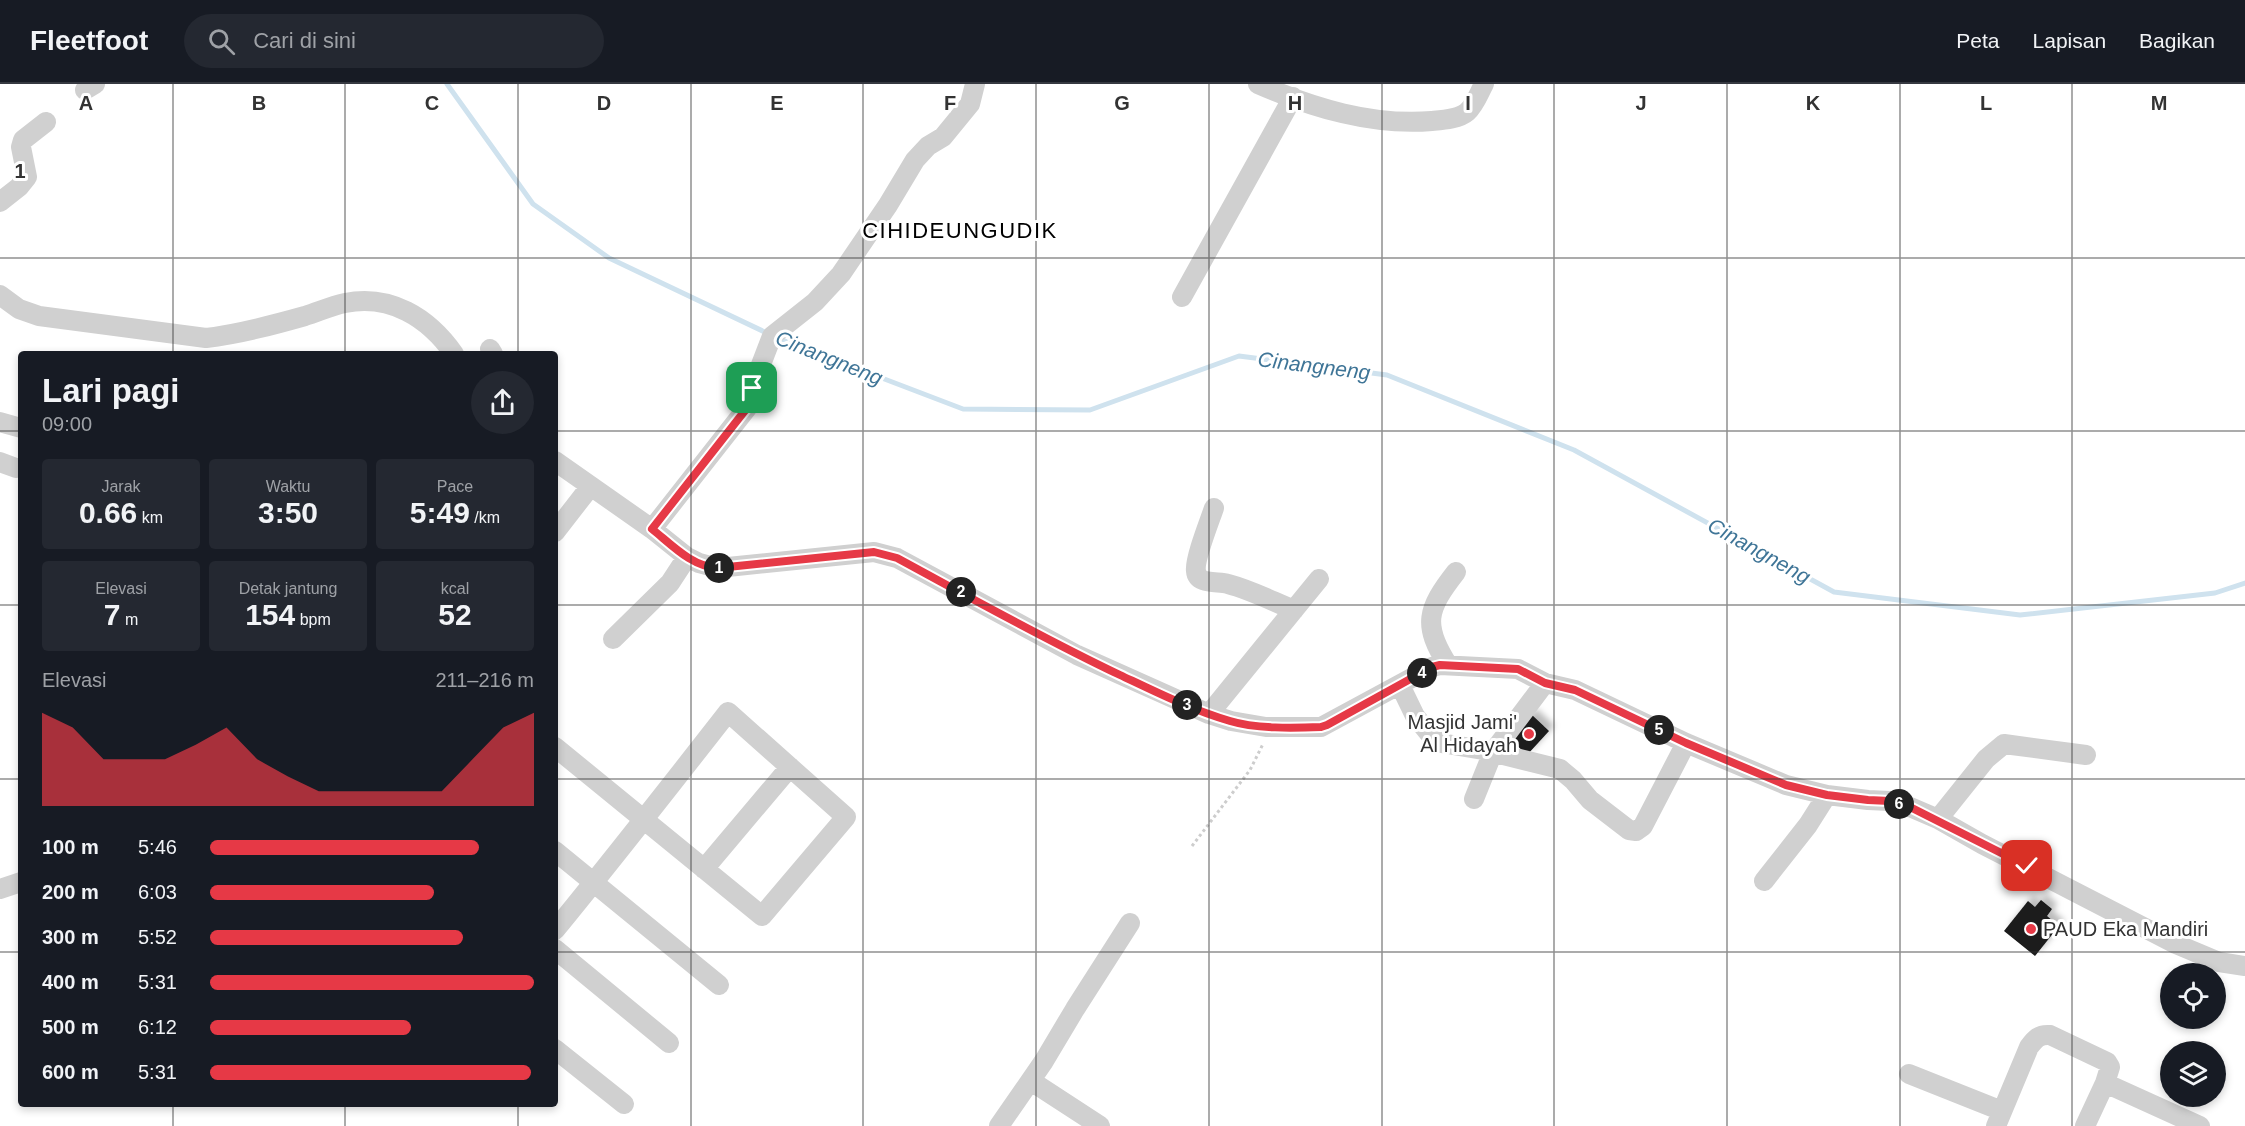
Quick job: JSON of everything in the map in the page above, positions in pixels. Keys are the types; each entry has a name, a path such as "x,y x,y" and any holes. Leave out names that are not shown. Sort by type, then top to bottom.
{"street":[{"path":"652,529 747,408 772,336 815,302 841,274 915,160 928,146 943,137 970,104 975,84"},
{"path":"1258,84 1370,120 1407,123 1460,116 1473,105 1484,84"},
{"path":"1182,297 1293,97"},
{"path":"0,202 19,188 27,177 21,147 23,140 46,122"},
{"path":"0,294 19,309 39,316 206,338 230,335 343,304 358,301 384,302 401,307 422,320 451,351"},
{"path":"0,422 18,427"},
{"path":"558,463 652,529 687,557 714,568 874,552 897,558 1077,655 1209,714 1231,721 1266,727 1321,727 1432,667 1448,665 1518,669 1545,683 1575,690 1686,743 1778,782 1827,795 1890,801 1938,819 2176,944 2219,962 2245,966"},
{"path":"558,528 590,487"},
{"path":"1214,508 1195,571 1198,577 1202,580 1227,583 1294,610"},
{"path":"613,639 670,583 687,557"},
{"path":"1448,665 1436,647 1431,624 1438,594 1456,572"},
{"path":"1209,714 1319,579"},
{"path":"1474,799 1493,752 1545,683"},
{"path":"1400,685 1415,716 1432,737 1442,742 1560,769 1590,800 1629,830 1636,831 1643,826 1686,743"},
{"path":"558,749 644,819 762,916 846,817 728,712 644,819 558,926"},
{"path":"1938,819 1986,759 2004,744 2086,755"},
{"path":"704,868 790,767"},
{"path":"1764,881 1808,825 1827,795"},
{"path":"558,853 719,985"},
{"path":"0,889 18,883"},
{"path":"999,1126 1031,1081 1130,923"},
{"path":"558,951 669,1043"},
{"path":"1909,1074 1999,1119 2029,1047 2038,1037 2050,1035 2108,1062 2110,1067 2085,1126"},
{"path":"558,1051 624,1104"},
{"path":"1031,1081 1100,1126"},
{"path":"2105,1083 2169,1120 2200,1126"}],"path":[{"path":"1192,846 1251,770 1262,747 1266,727"}],"building":[{"name":"Masjid Jami' Al Hidayah","path":"1531,714 1549,731 1527,755 1509,738"},
{"name":"PAUD Eka Mandiri","path":"2041,900 2052,909 2047,916 2059,926 2035,956 2004,931 2028,901 2035,907"}],"waterway":[{"name":"Cinangneng","path":"447,84 533,204 609,258 769,334"},
{"name":"Cinangneng","path":"777,338 963,409 1090,410 1239,356 1387,375 1574,450 1834,592 2020,615 2215,593 2245,583"}],"place":[{"name":"Masjid Jami' Al Hidayah","path":"1529,734"},
{"name":"PAUD Eka Mandiri","path":"2031,929"}],"district":[{"name":"CIHIDEUNGUDIK","path":"960,230"}],"route":[{"path":"752,388 747,408 652,529 687,557 709,567 718,568 874,552 897,558 1077,655 1144,687 1209,714 1231,721 1266,727 1309,728 1327,725 1432,667 1440,665 1518,669 1545,683 1575,690 1686,743 1786,785 1827,795 1890,801 1910,807 1938,819 2027,866"}]}
